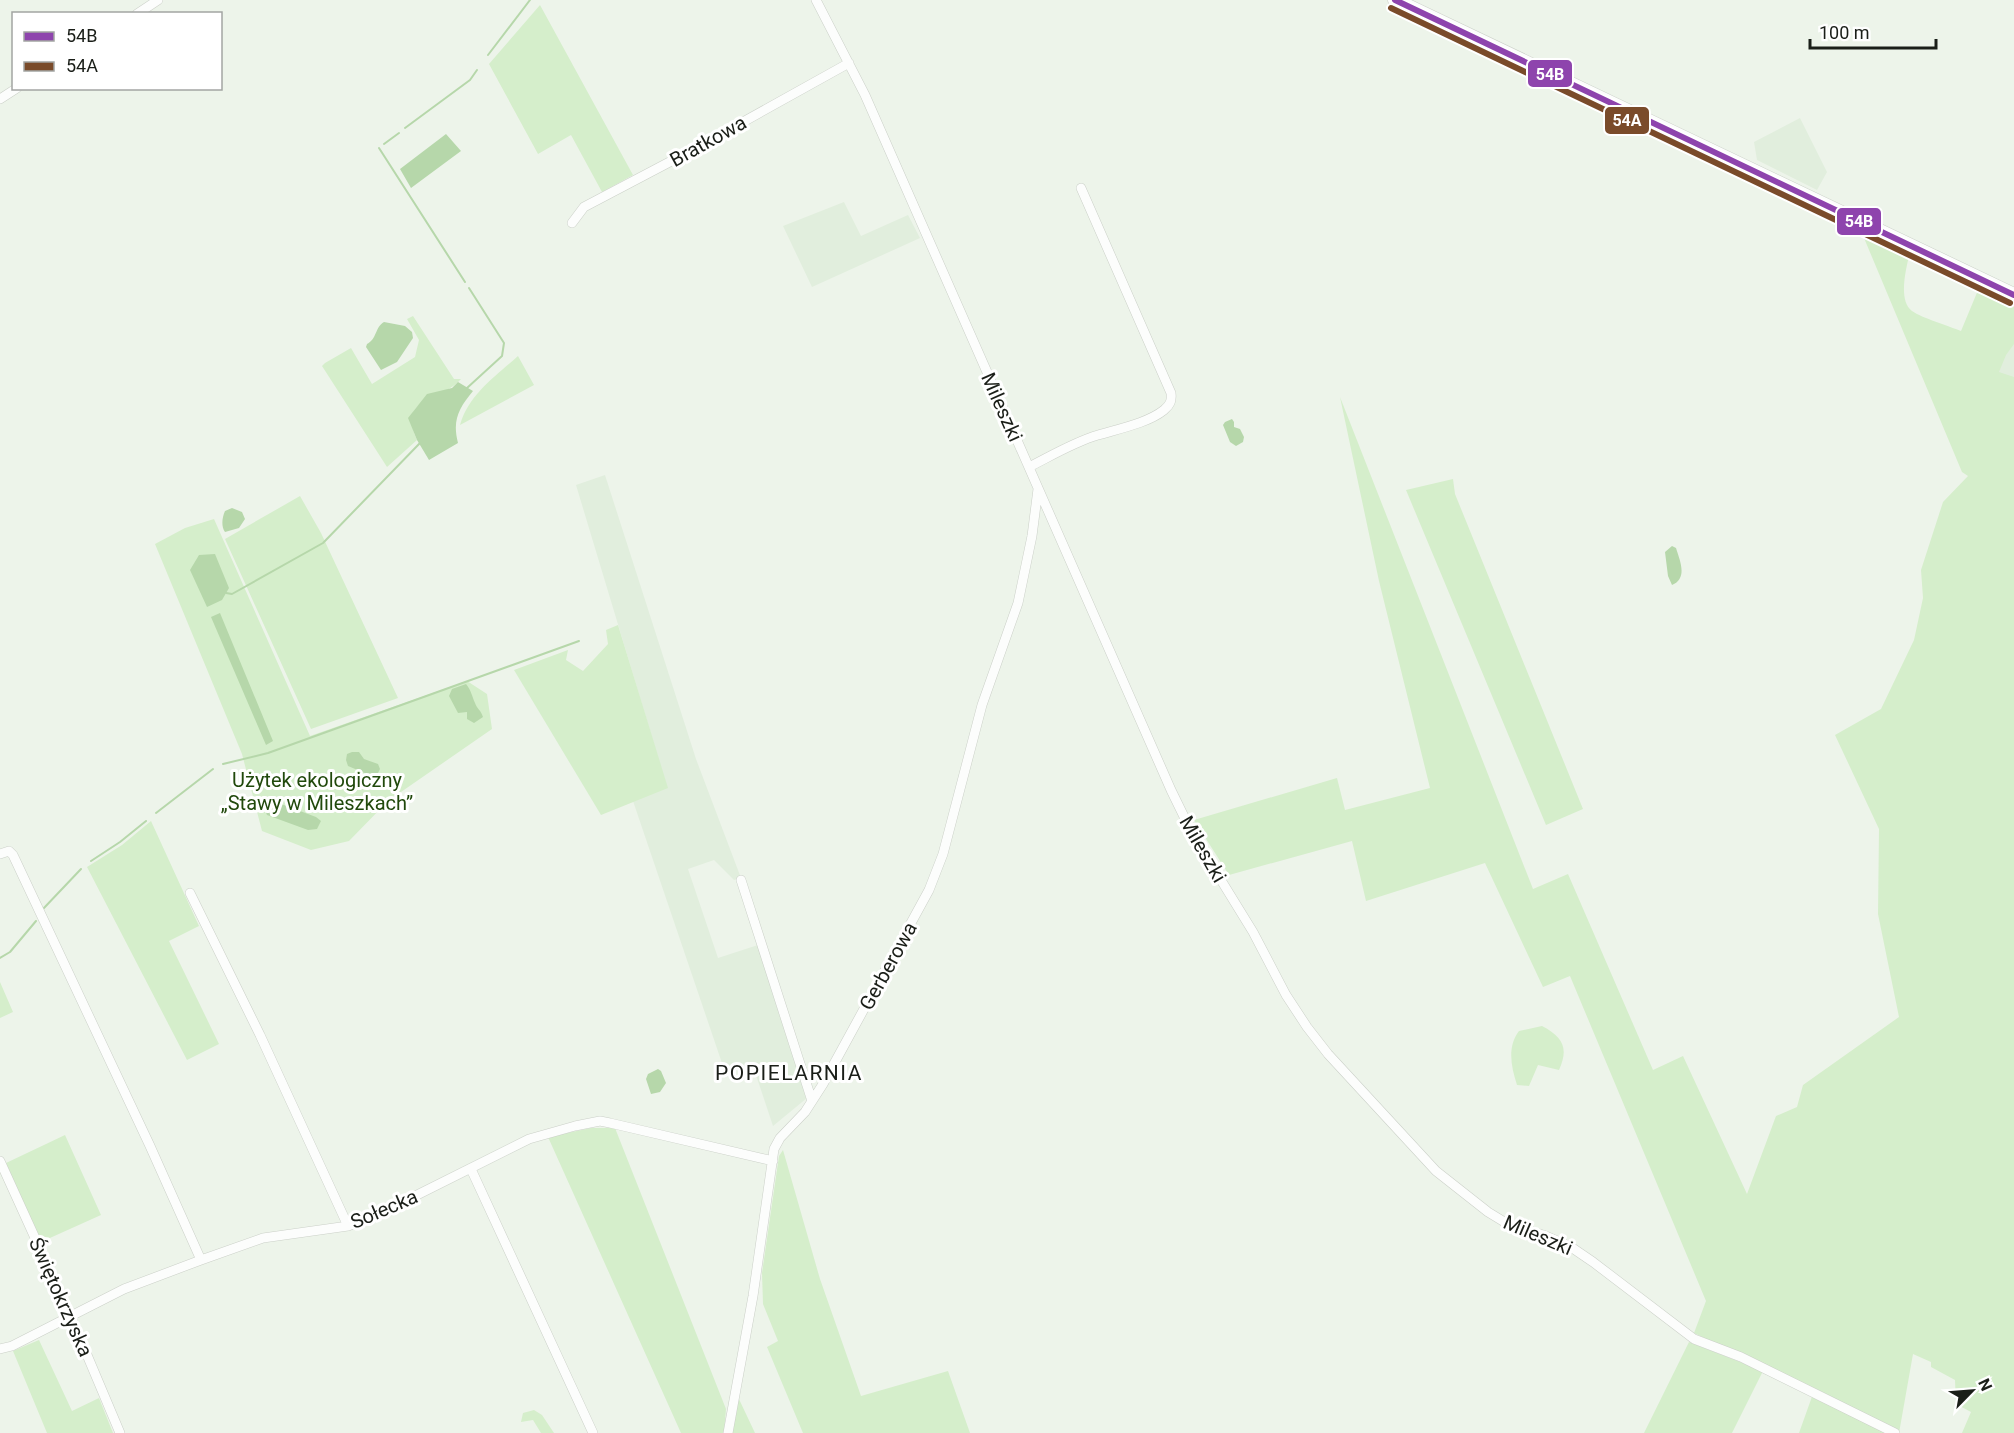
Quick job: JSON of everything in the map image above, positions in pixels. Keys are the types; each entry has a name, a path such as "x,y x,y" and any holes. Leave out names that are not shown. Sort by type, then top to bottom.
{"street":[{"path":"140,12 158,0"},
{"name":"Mileszki","path":"816,0 849,63 1139,720 1192,833 1253,932 1286,995 1307,1027 1328,1054 1421,1156 1488,1212 1506,1223 1571,1247 1694,1339 1741,1357 1895,1433"},
{"path":"1395,0 2014,294"},
{"name":"Bratkowa","path":"572,223 584,207 849,63"},
{"path":"0,99 14,90"},
{"path":"1029,467 1083,441 1117,431 1160,413 1172,399 1081,188"},
{"name":"Gerberowa","path":"728,1433 753,1296 774,1149 780,1138 805,1112 812,1101 929,890 939,863 982,705 1018,603 1032,536 1038,487"},
{"path":"0,854 9,851 13,855 201,1260"},
{"path":"741,880 812,1101"},
{"path":"190,893 260,1035 348,1226"},
{"name":"Sołecka","path":"0,1349 12,1346 124,1288 262,1238 348,1226 385,1211 530,1139 575,1125 600,1121 773,1161"},
{"name":"Świętokrzyska","path":"0,1161 120,1433"},
{"path":"471,1169 593,1433"}],"shaded area":[{"path":"1800,118 1827,172 1817,190 1757,160 1754,142"},
{"path":"446,134 461,151 411,188 400,169"},
{"path":"844,202 861,236 908,215 920,238 812,287 783,226"},
{"path":"384,322 405,326 412,332 413,338 397,362 381,370 366,347"},
{"path":"2014,334 2014,390 1991,385"},
{"path":"458,382 473,391 464,403 456,421 458,443 429,460 408,418 427,394 452,388"},
{"path":"1232,419 1234,427 1240,429 1244,437 1243,442 1236,446 1230,442 1223,425"},
{"path":"605,475 696,759 741,878 734,880 714,860 688,869 718,958 758,945 807,1098 773,1126 752,1063 725,1072 633,801 667,787 576,485"},
{"path":"232,508 242,512 245,519 239,528 225,532 222,525 223,516 225,511"},
{"path":"1672,546 1676,548 1682,569 1680,578 1672,585 1668,576 1665,552"},
{"path":"215,554 229,588 222,600 207,607 190,570 199,555"},
{"path":"220,613 273,741 266,745 211,617"},
{"path":"466,684 483,717 474,723 467,719 467,712 458,713 449,696 452,689"},
{"path":"359,752 364,759 378,764 380,769 378,773 367,774 348,766 347,754"},
{"path":"268,799 316,817 321,821 317,829 308,830 267,815 262,803"},
{"path":"658,1069 666,1083 660,1092 651,1094 646,1079 648,1074"}],"green space":[{"path":"540,5 633,175 602,192 571,135 538,154 489,64"},
{"path":"1859,226 1910,251 1904,282 1905,299 1912,311 1922,316 1961,331 1981,283 2014,299 2014,344 2006,355 1999,372 2014,377 2014,1433 1962,1433 1971,1412 1956,1404 1955,1380 1931,1367 1931,1362 1913,1354 1899,1433 1799,1433 1814,1391 1694,1333 1706,1301 1570,976 1543,987 1485,863 1366,901 1352,841 1229,875 1194,820 1337,778 1345,810 1430,788 1379,581 1340,397 1533,889 1568,874 1653,1070 1683,1056 1747,1194 1776,1116 1797,1107 1803,1085 1899,1017 1878,914 1879,829 1835,735 1881,709 1914,640 1923,598 1921,570 1943,502 1968,476 1962,472"},
{"path":"413,316 454,379 461,379 452,387 417,407 412,415 412,425 417,440 387,467 322,366 351,348 372,384 415,357 419,340 407,319"},
{"path":"518,356 534,385 460,425 476,395"},
{"path":"1453,479 1455,494 1583,809 1546,825 1406,490"},
{"path":"300,496 321,533 398,698 311,729 225,539"},
{"name":"Użytek ekologiczny „Stawy w Mileszkach”","path":"214,519 310,736 467,681 487,694 492,729 388,801 349,841 311,850 262,831 242,754 155,544 185,528"},
{"path":"618,625 668,788 601,815 514,670 568,650 566,660 583,671 608,644 606,630"},
{"path":"151,821 199,926 169,941 219,1044 187,1060 87,867 122,845"},
{"path":"0,982 13,1012 0,1018"},
{"path":"1542,1026 1555,1034 1564,1049 1559,1070 1538,1065 1529,1086 1517,1085 1511,1057 1515,1037 1519,1031"},
{"path":"591,1128 615,1128 726,1409 724,1433 681,1433 548,1137"},
{"path":"65,1135 101,1215 41,1242 6,1163"},
{"path":"783,1150 820,1279 861,1396 948,1371 970,1433 803,1433 767,1347 778,1341 763,1304 762,1273 779,1156"},
{"path":"39,1340 72,1411 99,1398 113,1433 47,1433 13,1351"},
{"path":"1689,1342 1763,1371 1732,1433 1644,1433"},
{"path":"738,1397 755,1433 732,1433"},
{"path":"534,1410 542,1415 554,1433 541,1433 533,1420 521,1422 523,1413"}],"waterway":[{"path":"488,55 530,0"},
{"path":"405,128 470,80 477,70"},
{"path":"384,144 399,133"},
{"path":"379,148 465,282"},
{"path":"467,388 502,356 504,343 469,288"},
{"path":"226,593 232,594 323,543 420,443"},
{"path":"223,764 268,753 579,641"},
{"path":"156,813 213,769"},
{"path":"91,861 146,821"},
{"path":"43,909 81,869"},
{"path":"0,958 10,952 36,921"}],"transit line":[{"name":"54B","path":"1395,0 2014,295"},
{"name":"54A","path":"1391,8 2010,303"}],"district":[{"name":"POPIELARNIA","path":"789,1073"}]}
